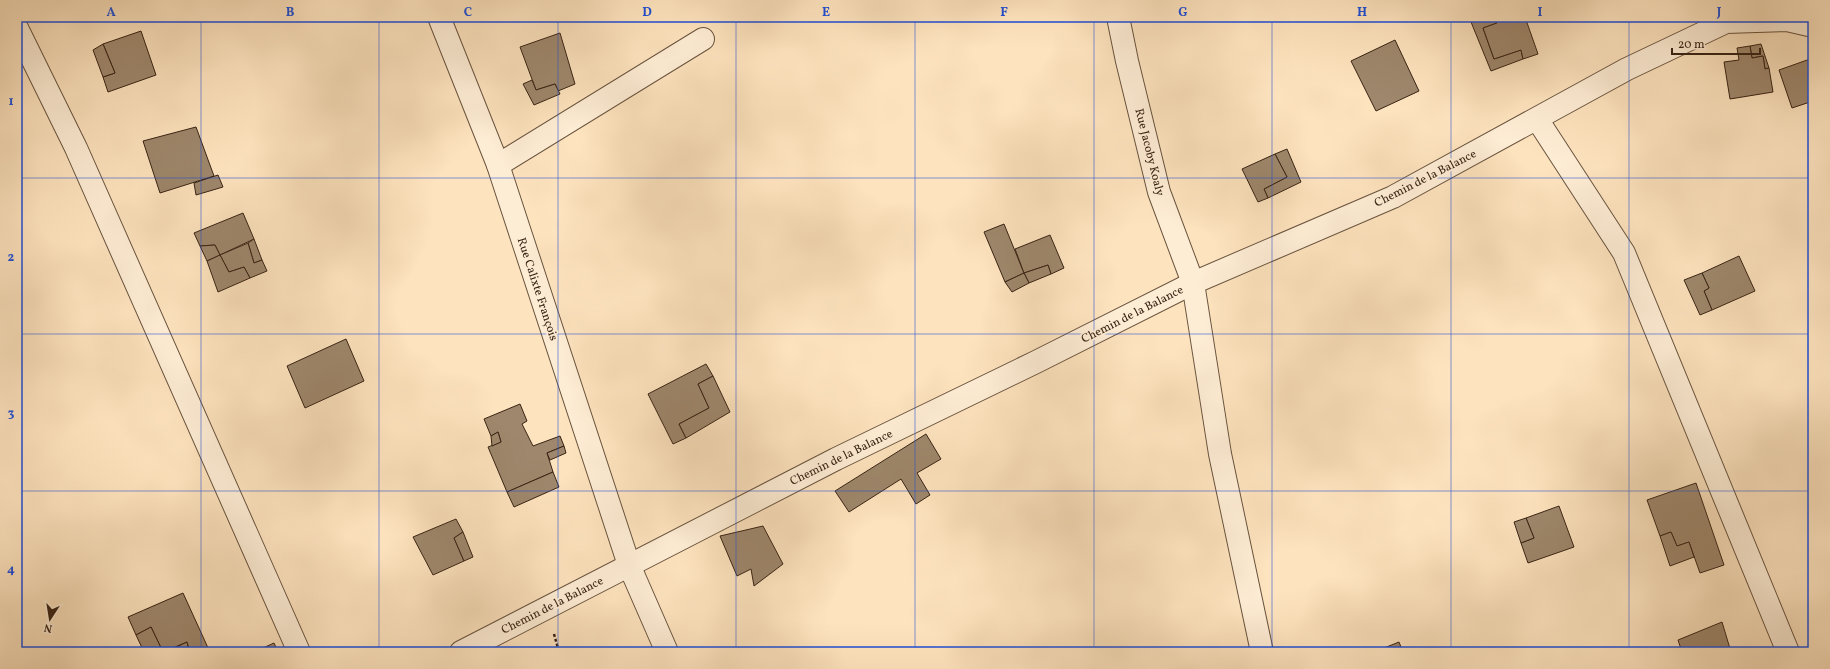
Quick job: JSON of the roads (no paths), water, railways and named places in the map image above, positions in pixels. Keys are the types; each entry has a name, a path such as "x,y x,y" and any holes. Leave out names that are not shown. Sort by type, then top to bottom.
{"street":[{"name":"Rue Calixte François","path":"439,17 498,165 629,565 668,652"},
{"name":"Rue Jacoby Koaly","path":"1118,17 1127,61 1159,192 1192,283 1220,454 1262,652"},
{"name":"Chemin de la Balance","path":"461,652 836,459 1036,362 1192,283 1393,197 1627,69 1726,22 1787,20 1813,26"},
{"path":"17,28 79,155 299,652"},
{"path":"498,165 703,39"},
{"path":"1536,119 1624,253 1788,652"}]}
